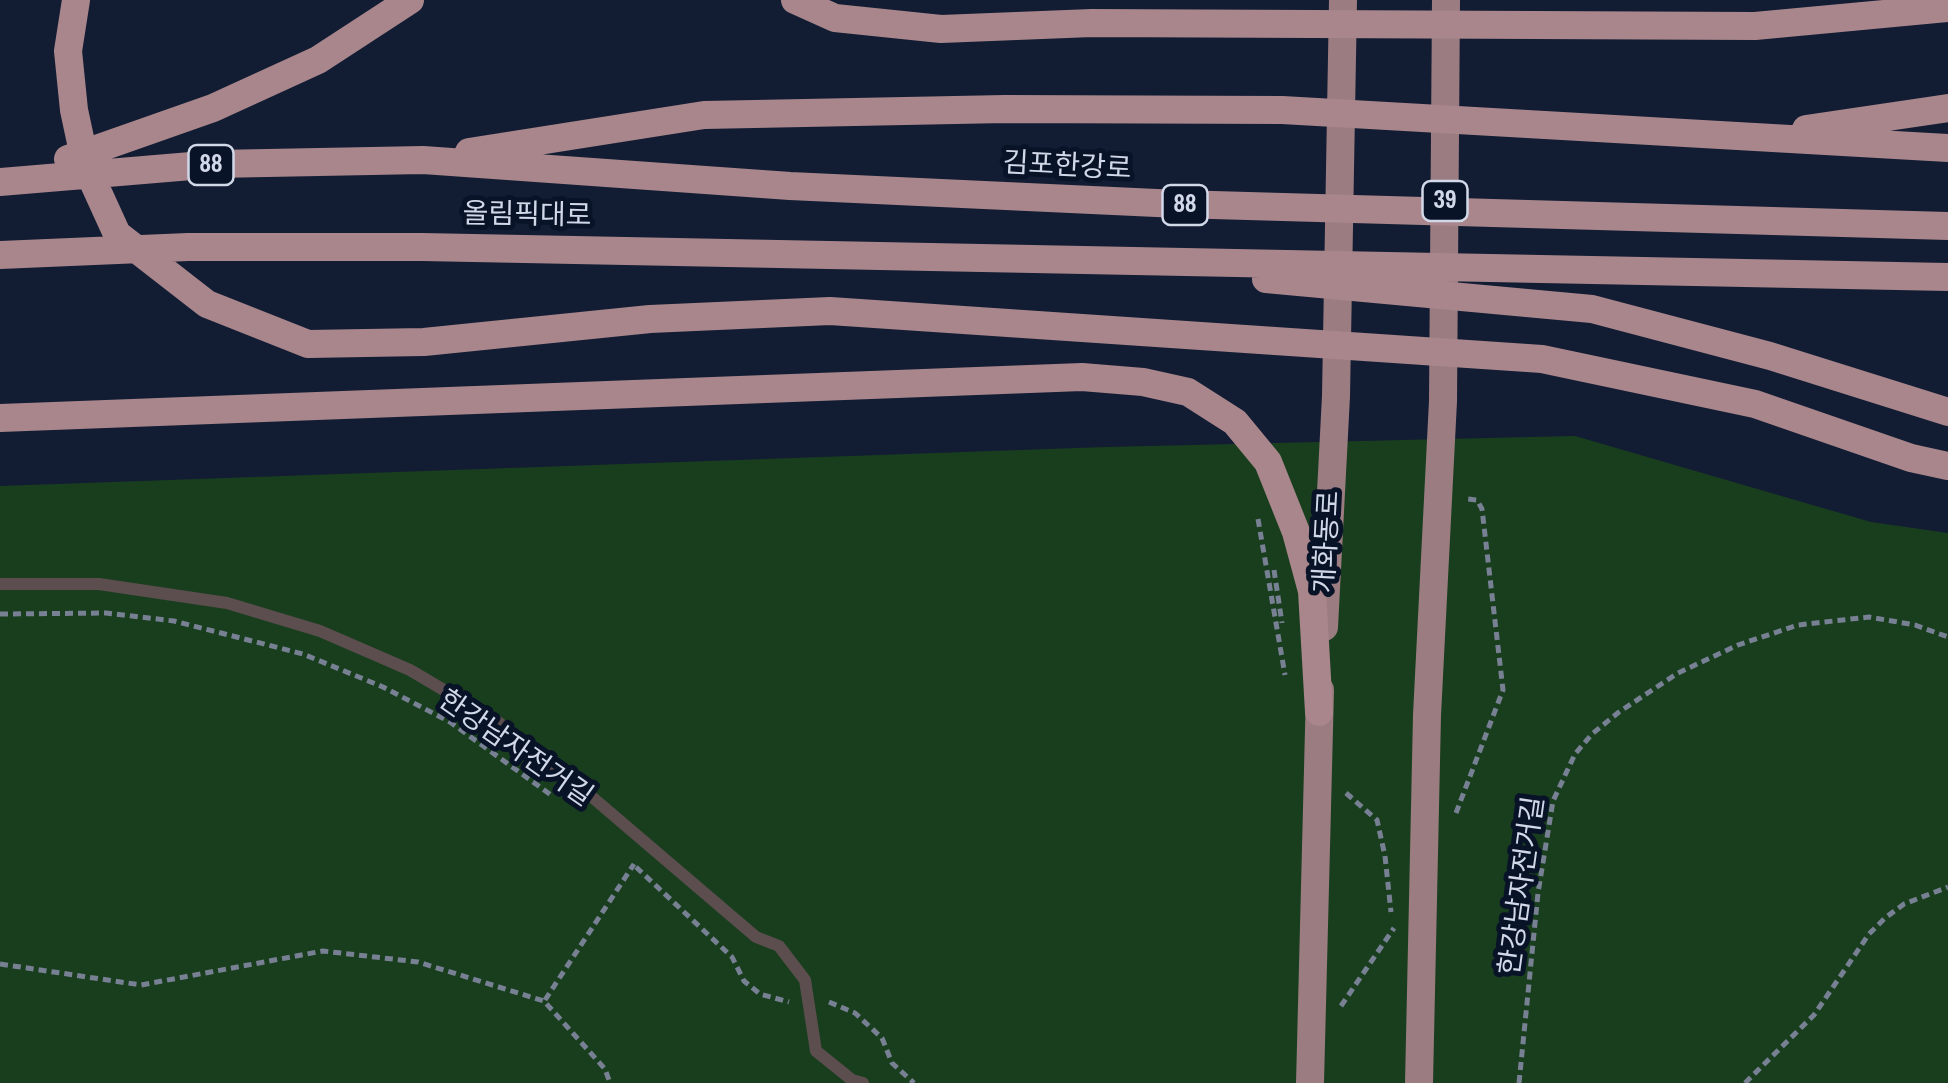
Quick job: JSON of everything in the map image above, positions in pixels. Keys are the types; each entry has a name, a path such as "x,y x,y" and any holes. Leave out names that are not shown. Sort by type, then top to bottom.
{"highway":[{"path":"76,0 68,51 74,110 86,166 116,234 207,304 308,344 424,342 650,319 830,311 1542,359 1755,404 1912,458 1948,466"},
{"path":"0,182 213,108 318,60 410,0"},
{"path":"794,0 834,18 941,29 1092,24 1755,26 1948,8"},
{"path":"1742,138 1948,108"},
{"path":"424,160 704,115 968,110 1282,110 1948,148"},
{"name":"88","path":"0,182 215,164 424,160"},
{"name":"김포한강로","path":"424,160 790,186 1159,204 1948,226"},
{"name":"올림픽대로","path":"0,256 188,247 422,247 1052,258"},
{"name":"88","path":"1052,258 1948,278"},
{"name":"88","path":"1052,258 1592,309 1770,356 1948,412"},
{"path":"0,418 1082,377 1143,382 1188,392 1235,422 1268,462 1296,532 1312,590 1319,712"}],"main road":[{"name":"개화동로","path":"1310,1083 1319,712 1336,396 1343,0"},
{"name":"39","path":"1419,1083 1427,715 1443,401 1446,0"}],"lane":[{"path":"0,584 99,584 227,603 320,631 410,670 498,722 578,785 731,918 756,937 778,946 804,980 816,1051 852,1080 862,1083"}],"path":[{"path":"1455,814 1502,690 1482,509 1478,500 1464,499"},
{"path":"1264,511 1290,675"},
{"name":"한강남자전거길","path":"0,614 106,613 157,619 303,654 382,687 450,722 563,804"},
{"name":"한강남자전거길","path":"1519,1083 1538,893 1553,801 1575,754 1592,734 1678,672 1738,645 1798,625 1869,617 1915,625 1948,637"},
{"path":"544,1001 634,864 732,957 752,988 807,1006 830,1002 856,1013 882,1038 892,1063 914,1083"},
{"path":"1744,1083 1814,1015 1869,934 1885,918 1904,904 1948,888"},
{"path":"1393,930 1402,914"},
{"path":"0,964 141,985 323,951 418,962 544,1001 605,1070 610,1083"}],"green space":[{"path":"1575,436 1871,522 1948,533 1948,1083 0,1083 0,486 1106,447"}]}
